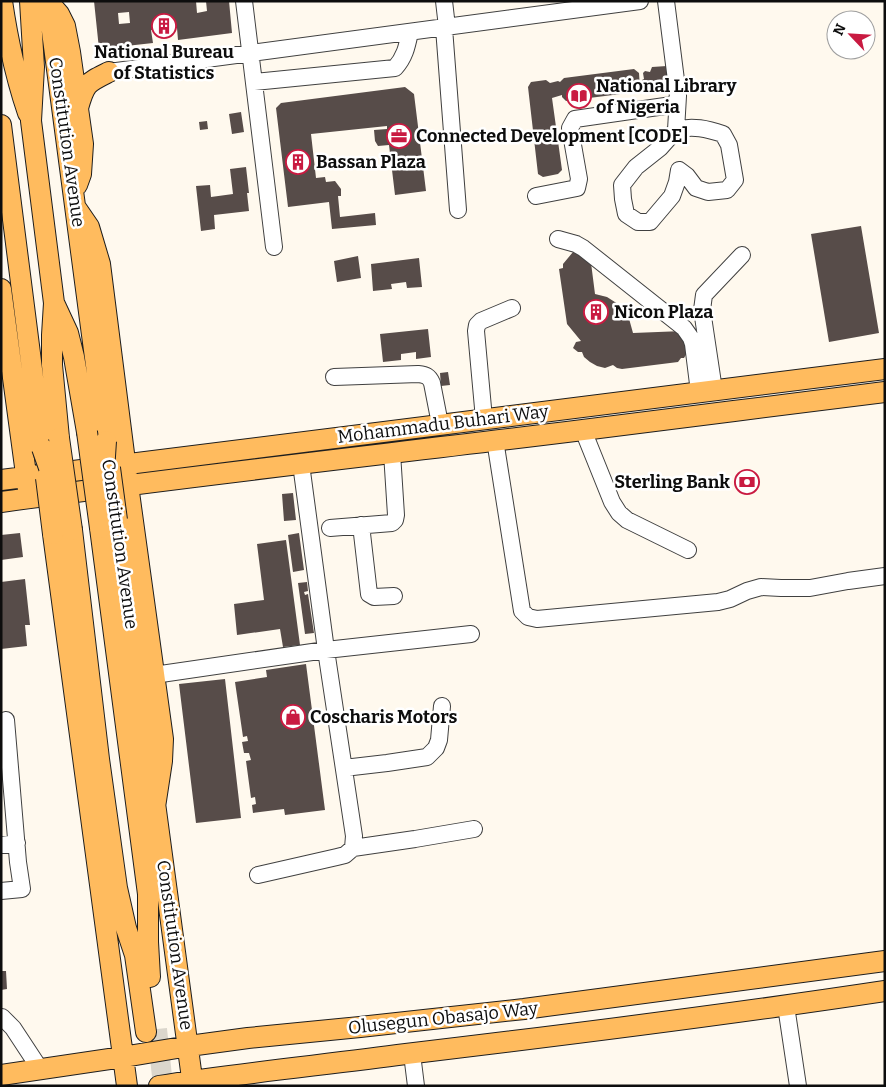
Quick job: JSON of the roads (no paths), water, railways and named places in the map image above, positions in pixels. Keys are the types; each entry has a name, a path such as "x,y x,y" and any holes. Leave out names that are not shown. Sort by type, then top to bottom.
{"main road":[{"name":"Constitution Avenue","path":"2,1 13,63 31,121"},
{"name":"Constitution Avenue","path":"30,1 34,68 31,121 54,303 52,365 59,438 114,870 151,1030 148,894 109,524 106,441 48,1"},
{"path":"48,1 59,14 65,26 83,144 81,174 74,201 89,227 100,264 125,464 163,739 162,761 155,807"},
{"path":"70,52 83,65 109,72"},
{"path":"78,108 85,86 109,72"},
{"path":"1,125 5,182 12,214 127,1086"},
{"path":"1,248 12,214"},
{"path":"1,289 27,477 28,498"},
{"name":"Constitution Avenue","path":"54,303 68,333 74,357 87,432 109,524 155,807 193,1083"},
{"name":"Mohammadu Buhari Way","path":"1,480 885,368"},
{"name":"Mohammadu Buhari Way","path":"1,502 885,392"},
{"path":"504,439 511,416"},
{"path":"42,448 72,530"},
{"name":"Olusegun Obasajo Way","path":"1,1075 248,1038 360,1028 524,1009 885,961"},
{"name":"Olusegun Obasajo Way","path":"159,1086 786,1006 885,991"}],"street":[{"path":"244,1 274,248"},
{"path":"444,1 458,210"},
{"path":"109,72 640,1"},
{"path":"666,1 678,96 676,130 660,148 636,167 622,185 626,214 638,222 650,222 672,196 679,170 687,176 696,188 708,192 727,190 735,180 729,145 723,134 709,129 684,127 676,130"},
{"path":"254,82 395,68 406,51 410,32"},
{"path":"536,196 577,188 579,179 570,128 575,119 672,106 678,96"},
{"path":"558,239 583,248 684,328 691,338 706,391"},
{"path":"706,391 702,310 704,295 742,255"},
{"path":"484,419 477,325 480,321 512,308"},
{"path":"334,377 426,375 432,383 440,424"},
{"path":"583,430 618,513 628,520 688,550"},
{"path":"504,439 522,611 528,617 537,619 718,602 730,600 747,591 761,587 810,588 885,576"},
{"path":"330,528 392,523 395,520 392,453"},
{"path":"301,464 354,836 353,848"},
{"path":"362,525 369,594 374,597 394,596"},
{"path":"154,674 326,650 471,634"},
{"path":"344,768 387,764 427,757 436,748 439,740 442,706"},
{"path":"1,891 22,888 18,862 9,844 6,720"},
{"path":"258,875 345,855 353,848 414,840 474,829"},
{"path":"786,1006 798,1086"},
{"path":"2,1017 13,1028 40,1070"},
{"path":"412,1054 416,1086"}],"tunnel":[{"path":"157,1029 163,1086"}],"place":[{"name":"National Bureau of Statistics","path":"164,26"},
{"name":"National Library of Nigeria","path":"579,96"},
{"name":"Connected Development [CODE]","path":"399,136"},
{"name":"Bassan Plaza","path":"298,162"},
{"name":"Nicon Plaza","path":"596,312"},
{"name":"Sterling Bank","path":"747,482"},
{"name":"Coscharis Motors","path":"293,717"}]}
